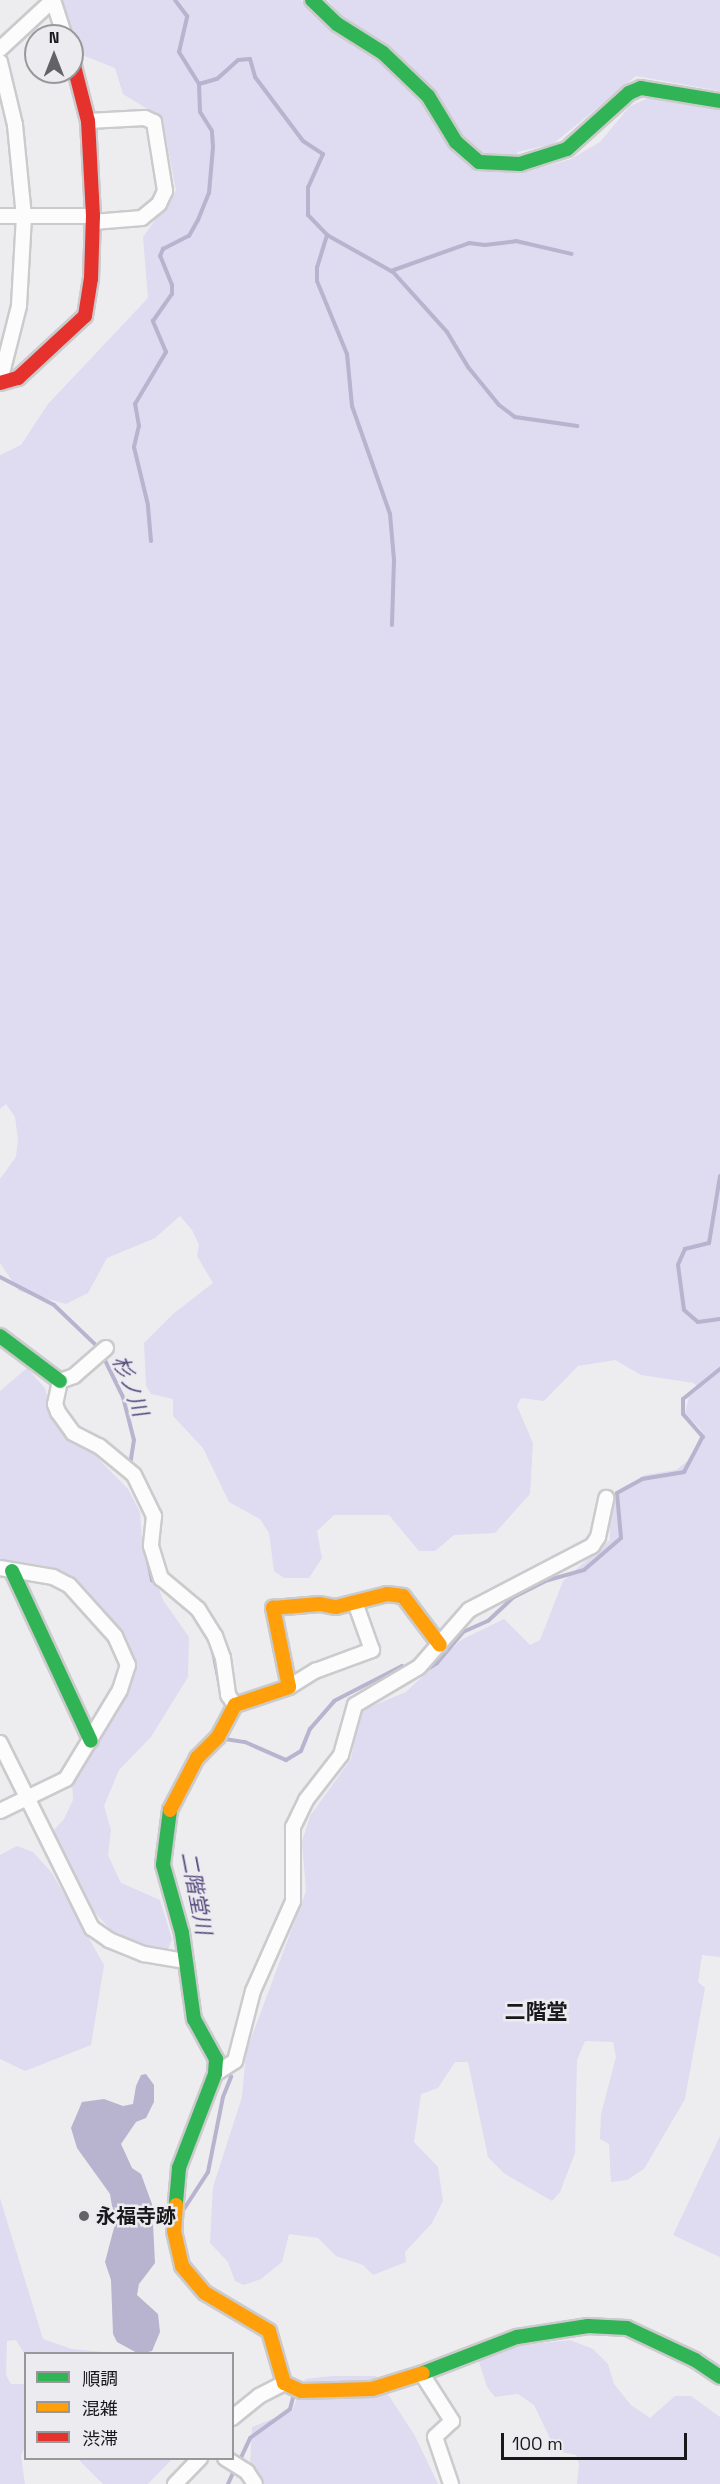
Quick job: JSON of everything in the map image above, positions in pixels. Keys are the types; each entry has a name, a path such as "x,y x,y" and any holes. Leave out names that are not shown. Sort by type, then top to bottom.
{"street":[{"path":"0,49 53,0 61,24"},
{"path":"312,0 337,24 383,53 428,96 456,142 479,162 520,164 567,149 629,93 641,88 720,101"},
{"path":"0,62 15,125 24,216 19,306 0,382 18,378 85,316 92,279 93,219 88,122 78,84"},
{"path":"0,216 142,218 159,204 165,190 154,122 145,118 88,122"},
{"path":"0,1336 60,1381"},
{"path":"60,1381 74,1376 106,1348"},
{"path":"60,1381 55,1404 65,1425 99,1446 134,1475 154,1516 152,1546 161,1578 198,1609 215,1636 223,1658 231,1712"},
{"path":"215,2074 235,2061 253,1991 293,1901 293,1827 306,1800 341,1755 355,1705 419,1667 469,1610 592,1545 598,1537 606,1498"},
{"path":"6,1569 91,1741"},
{"path":"0,1811 66,1779 91,1741 127,1676 122,1645 69,1585 53,1577 6,1569"},
{"path":"289,1687 273,1608 356,1605 387,1594 403,1596 440,1645"},
{"path":"356,1605 372,1650 315,1671 289,1687 231,1712 197,1758 170,1808 165,1824 163,1865 182,1933 194,2019 216,2059 215,2074 179,2168 174,2231 182,2266 192,2281 205,2293 269,2331 284,2383 301,2391 372,2389 422,2374 517,2337 588,2326 627,2328 695,2360 720,2377"},
{"path":"0,1743 25,1798 92,1928 109,1940 144,1954 186,1961"},
{"path":"422,2374 452,2421 435,2437 451,2484"},
{"path":"234,2416 259,2396 284,2383"},
{"path":"176,2484 198,2460"},
{"path":"228,2460 247,2472 255,2484"}],"shaded area":[{"path":"60,0 301,0 319,19 343,18 328,0 720,0 720,91 636,76 553,144 517,152 526,172 571,159 600,142 630,106 655,95 720,108 720,1957 702,1955 698,1982 705,1988 685,2099 644,2169 627,2180 611,2182 609,2144 600,2139 601,2114 616,2057 613,2042 585,2041 577,2060 575,2153 560,2192 552,2201 505,2174 488,2157 468,2062 455,2062 438,2088 421,2094 414,2142 438,2167 443,2201 432,2223 405,2252 406,2262 373,2275 363,2265 336,2256 318,2238 289,2234 282,2262 261,2279 244,2285 235,2281 228,2262 210,2243 213,2187 242,2097 246,2052 306,1891 302,1842 310,1816 351,1759 360,1711 406,1692 461,1640 504,1619 530,1645 540,1640 563,1581 610,1540 609,1516 614,1497 645,1475 676,1470 691,1458 702,1431 685,1413 689,1397 699,1389 694,1383 641,1375 615,1360 578,1366 544,1401 521,1398 517,1406 533,1443 530,1494 495,1533 454,1535 435,1551 419,1551 389,1515 334,1515 317,1531 322,1558 309,1578 284,1578 274,1571 269,1533 260,1519 229,1502 203,1448 173,1416 173,1399 151,1394 146,1386 144,1343 173,1314 213,1283 197,1256 199,1245 192,1230 180,1216 155,1238 107,1258 88,1293 66,1304 19,1291 0,1263 0,1179 16,1157 18,1139 15,1117 6,1104 0,1109 0,455 21,445 48,404 148,298 143,237 176,190 162,118 123,94 115,68 84,56 84,24 70,24"},
{"path":"27,1368 45,1388 54,1423 89,1449 128,1489 140,1512 142,1540 163,1600 189,1637 188,1677 151,1737 119,1770 104,1806 111,1830 108,1855 121,1883 160,1900 172,1939 166,1954 114,1933 85,1902 53,1831 64,1819 73,1800 72,1779 128,1679 112,1626 84,1589 47,1566 0,1560 0,1391"},
{"path":"17,1846 33,1852 52,1873 104,1965 91,2045 25,2071 0,2059 0,1855"},
{"path":"146,2074 154,2085 154,2102 146,2118 136,2122 121,2144 132,2168 141,2174 152,2204 155,2263 139,2284 137,2295 158,2314 160,2332 152,2351 148,2352 135,2352 117,2342 113,2334 111,2280 105,2262 115,2224 110,2194 77,2148 71,2128 82,2102 104,2099 123,2106 133,2104 136,2086 141,2075"},
{"path":"720,2136 720,2257 673,2235"},
{"path":"0,2198 43,2339 72,2349 104,2352 24,2353 16,2340 7,2341 6,2375 11,2384 24,2384 24,2448 21,2456 25,2484 0,2484"},
{"path":"570,2340 593,2349 608,2364 614,2384 631,2405 650,2418 675,2396 691,2396 720,2417 720,2484 577,2484 579,2464 576,2455 556,2451 534,2405 518,2394 495,2397 487,2387 479,2362 491,2349"},
{"path":"332,2376 376,2376 415,2436 438,2484 259,2484 250,2464 252,2427 292,2411 305,2379"},
{"path":"79,2460 171,2460 148,2484 103,2484"}],"waterway":[{"path":"151,541 148,505 134,447 139,426 135,404 166,352 153,321 172,294 172,285 160,256 163,249 189,236 198,220 209,193 213,147 212,131 200,112 199,84 179,52 187,16 175,0"},
{"path":"199,84 217,79 238,60 250,59 255,77 303,141 323,154 308,187 308,215 327,235 393,272 447,332 468,367 499,405 515,417 577,426"},
{"path":"327,235 317,267 317,281 347,354 352,406 390,514 394,560 392,625"},
{"path":"391,271 469,243 485,245 516,241 572,254"},
{"name":"二階堂川","path":"720,1176 709,1243 685,1249 678,1265 684,1310 698,1322 720,1319"},
{"name":"杉ノ川","path":"0,1277 54,1305 99,1348 123,1397 134,1440 130,1466"},
{"name":"二階堂川","path":"421,1673 437,1663 463,1632 488,1621 514,1597 545,1581 584,1570 621,1538 617,1493 642,1479 684,1472 703,1437 683,1414 683,1399 720,1369"},
{"name":"杉ノ川","path":"129,1477 135,1492"},
{"name":"杉ノ川","path":"145,1539 147,1514"},
{"name":"杉ノ川","path":"145,1547 152,1580 193,1614 212,1646 220,1687"},
{"name":"二階堂川","path":"225,1739 245,1742 286,1760 301,1751 310,1729 334,1701 402,1666 408,1670"},
{"name":"二階堂川","path":"184,2209 208,2172 223,2097 231,2077 228,2069"},
{"name":"二階堂川","path":"239,2462 250,2438 290,2409 294,2394"},
{"name":"二階堂川","path":"228,2484 235,2468"}],"traffic: fast":[{"path":"312,0 337,24 383,53 428,96 456,142 479,162 520,164 567,149 629,93 641,88 720,101"},
{"path":"0,1336 60,1381"},
{"path":"12,1571 91,1741"},
{"path":"170,1810 163,1865 182,1933 194,2019 216,2059 215,2074 179,2168 176,2205"},
{"path":"423,2373 517,2337 588,2326 627,2328 695,2360 720,2377"}],"traffic: slow":[{"path":"170,1810 197,1758 218,1737 235,1705 289,1687 273,1608 320,1604 336,1607 387,1594 403,1596 440,1645"},
{"path":"176,2205 174,2231 182,2266 205,2293 269,2331 284,2383 301,2391 372,2389 423,2373"}],"traffic: jam":[{"path":"0,383 18,378 85,316 91,279 93,216 88,121 79,84"}],"place":[{"name":"永福寺跡","path":"84,2216"}],"district":[{"name":"二階堂","path":"536,2012"}]}
